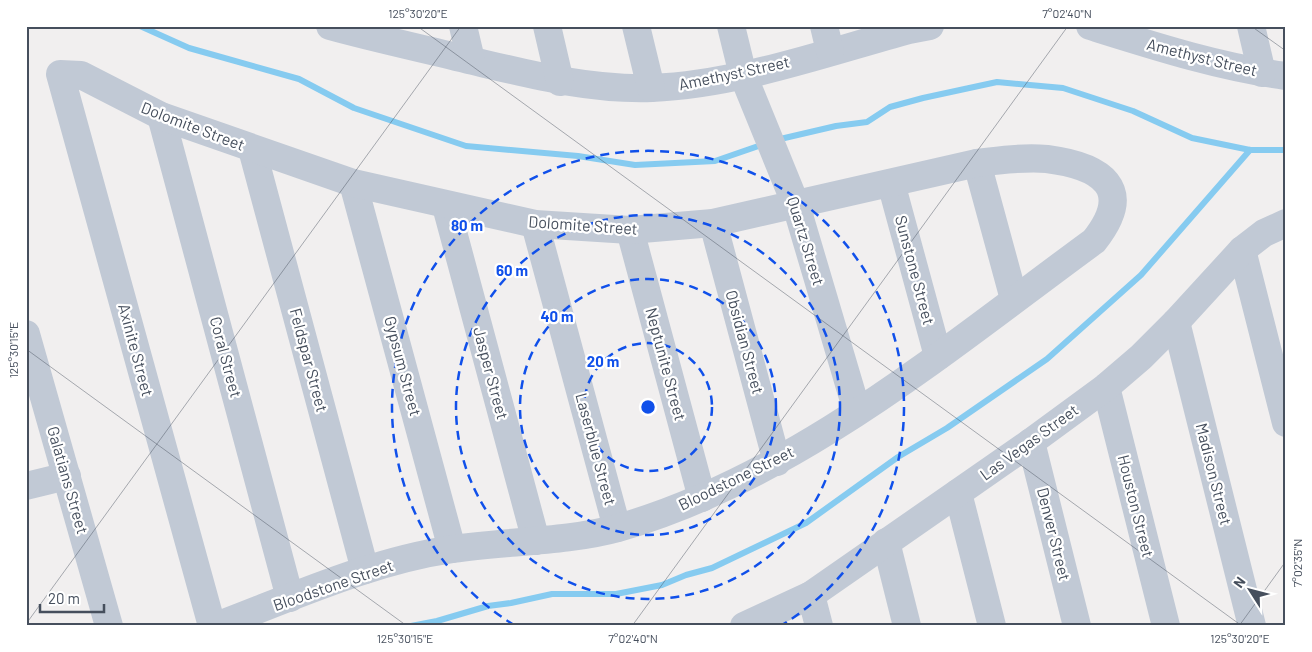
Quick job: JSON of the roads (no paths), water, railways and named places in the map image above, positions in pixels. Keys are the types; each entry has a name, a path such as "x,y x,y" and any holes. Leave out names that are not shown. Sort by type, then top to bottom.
{"street":[{"name":"Amethyst Street","path":"330,26 378,33 471,60 560,82 651,88 694,84 743,75 827,39 916,27"},
{"path":"463,26 471,60"},
{"path":"547,26 560,82"},
{"path":"636,26 651,88"},
{"name":"Quartz Street","path":"732,26 743,75 796,204 857,411"},
{"name":"Amethyst Street","path":"1090,26 1167,38 1274,75"},
{"path":"1252,26 1274,75"},
{"name":"Dolomite Street","path":"60,74 81,75 161,116 353,183 446,206 535,224 630,230 713,223 977,163 1016,159 1046,159 1072,164 1091,171 1106,180 1112,193"},
{"name":"Axinite Street","path":"60,74 212,626"},
{"name":"Coral Street","path":"161,116 290,598"},
{"name":"Feldspar Street","path":"252,149 365,570"},
{"path":"977,163 1014,299"},
{"name":"Gypsum Street","path":"353,183 452,549"},
{"name":"Sunstone Street","path":"892,183 938,356"},
{"name":"Bloodstone Street","path":"216,626 365,570 452,549 536,541 617,528 702,498 777,462 938,356 1094,240 1107,224 1113,209 1112,193"},
{"name":"Jasper Street","path":"446,206 536,541"},
{"name":"Las Vegas Street","path":"744,626 811,594 1031,442 1106,387 1141,357 1176,322 1242,250 1264,232 1286,222"},
{"name":"Obsidian Street","path":"713,223 777,462"},
{"name":"Laserblue Street","path":"535,224 617,528"},
{"name":"Neptunite Street","path":"630,230 702,498"},
{"path":"1242,250 1286,423"},
{"name":"Madison Street","path":"1176,322 1252,626"},
{"name":"Galatians Street","path":"26,334 109,626"},
{"name":"Houston Street","path":"1106,387 1166,626"},
{"name":"Denver Street","path":"1031,442 1077,626"},
{"path":"26,486 67,476"},
{"path":"958,493 992,626"},
{"path":"886,542 907,626"},
{"path":"811,594 819,626"}],"waterway":[{"path":"140,26 189,48 299,79 354,108 466,146 578,156 635,165 715,161 764,144"},
{"path":"776,140 836,126 867,122 890,107 997,82 1063,88 1133,111 1192,138 1250,150 1286,150"},
{"path":"411,626 437,621 488,606 552,594 616,594 662,585 686,575 712,568 806,523 898,457 947,428 1047,359 1141,275 1250,150"}]}
